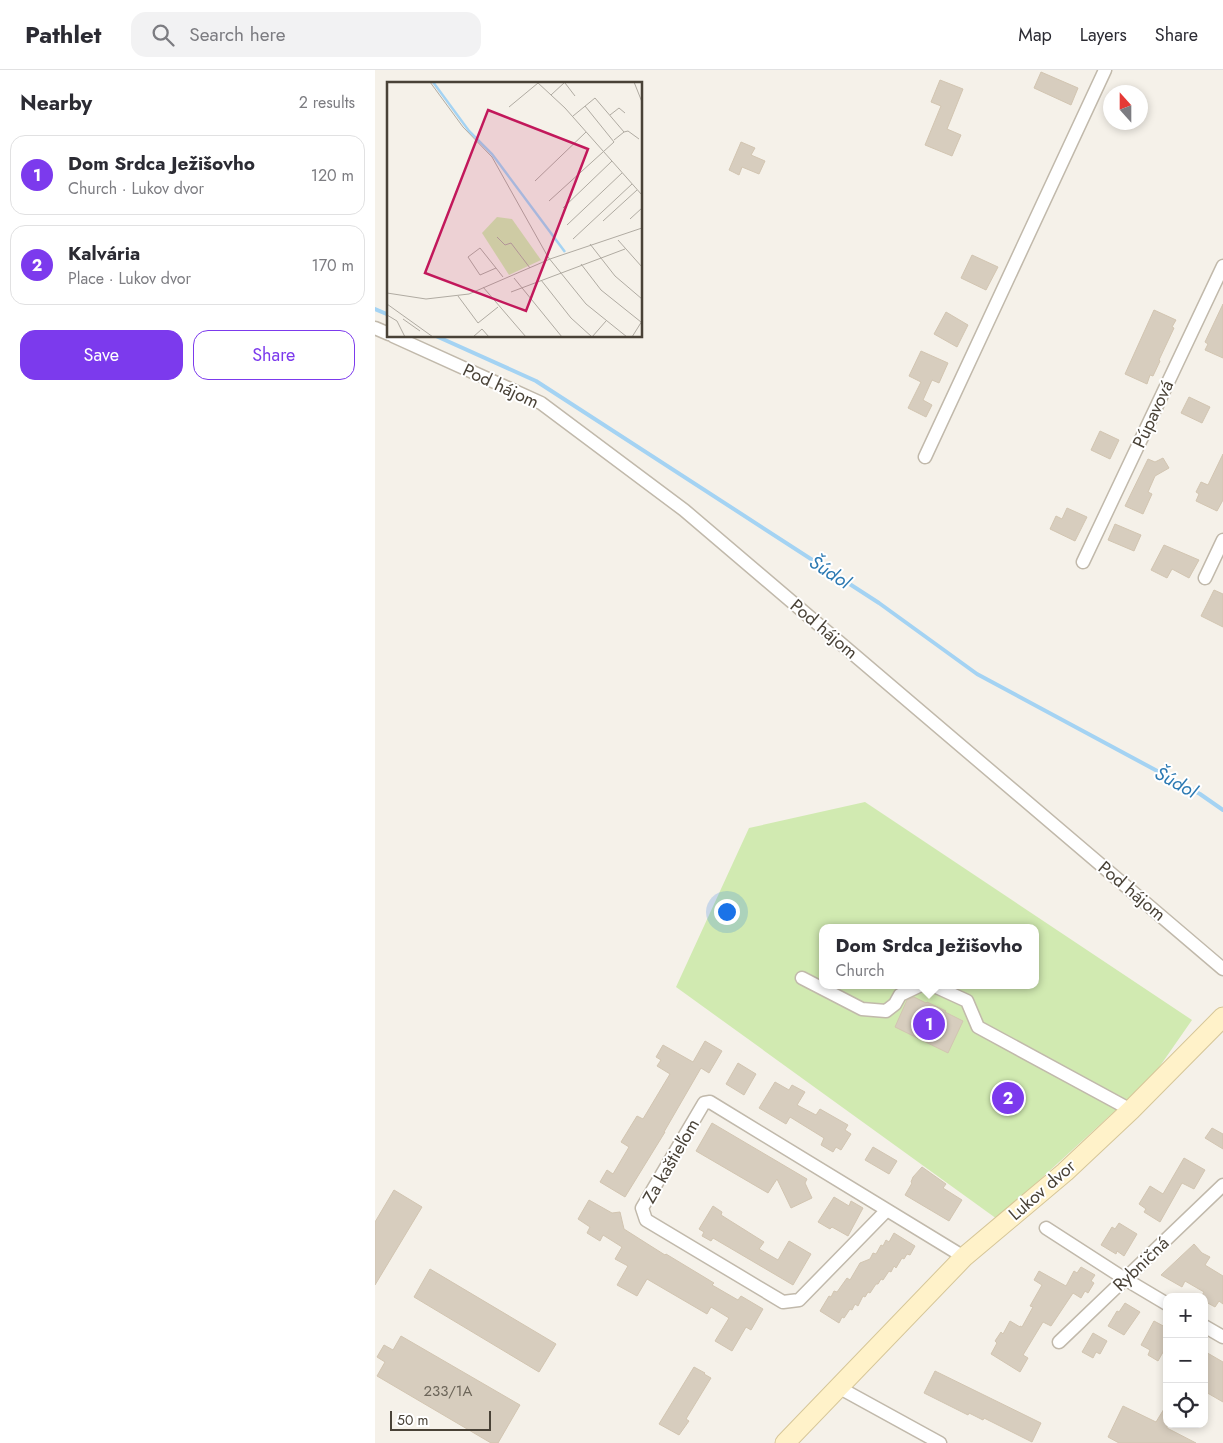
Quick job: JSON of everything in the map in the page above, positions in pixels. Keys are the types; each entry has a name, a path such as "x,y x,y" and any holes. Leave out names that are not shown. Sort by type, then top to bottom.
{"street":[{"path":"925,457 1105,70"},
{"name":"Púpavová","path":"1083,562 1223,266"},
{"path":"375,328 387,333"},
{"name":"Pod hájom","path":"397,338 541,403 684,510 1223,968"},
{"path":"1205,578 1223,540"},
{"path":"802,978 819,987"},
{"path":"823,989 863,1010 886,1010 895,1004 900,995 913,989"},
{"path":"941,989 967,1001 978,1027 1131,1110"},
{"name":"Lukov dvor","path":"785,1443 964,1257 1065,1172 1131,1110 1223,1017"},
{"name":"Za kaštieľom","path":"887,1210 799,1300 783,1302 645,1220 642,1208 704,1104 710,1102 887,1210 964,1257"},
{"name":"Rybničná","path":"1059,1342 1223,1185"},
{"path":"1046,1228 1163,1302"},
{"path":"1208,1328 1223,1337"},
{"path":"838,1387 940,1443"}],"green space":[{"path":"865,802 1192,1020 1153,1076 997,1219 676,987 749,828"}],"building":[{"path":"1041,72 1078,88 1071,105 1034,88"},
{"path":"940,80 963,89 947,129 961,135 952,156 925,145 941,106 931,102"},
{"path":"741,142 755,148 751,155 765,161 759,174 742,167 739,175 729,170"},
{"path":"972,255 998,267 986,290 961,278"},
{"path":"1223,304 1223,358 1205,350 1208,344 1205,342"},
{"path":"1154,310 1176,320 1160,361 1153,376 1150,375 1147,384 1125,374"},
{"path":"946,312 968,325 957,347 934,334"},
{"path":"921,351 948,363 939,383 932,380 923,400 932,405 926,417 908,408 921,382 909,376"},
{"path":"1189,397 1210,407 1202,423 1181,413"},
{"path":"1100,431 1119,440 1110,459 1091,450"},
{"path":"1223,454 1223,500 1217,511 1196,501 1199,494 1196,492 1201,482 1208,485"},
{"path":"1163,458 1169,468 1155,476 1148,492 1152,494 1143,514 1125,506 1148,459 1155,462"},
{"path":"1067,508 1087,517 1075,541 1050,529 1056,516 1062,519"},
{"path":"1115,524 1141,535 1134,551 1108,540"},
{"path":"1164,545 1199,560 1189,578 1172,569 1167,578 1151,570"},
{"path":"1214,590 1223,594 1223,627 1201,616"},
{"path":"914,997 946,1011 963,1021 948,1053 895,1027 907,1000"},
{"path":"705,1041 722,1051 709,1073 701,1068 625,1197 600,1182 607,1170 613,1174 629,1147 621,1142 637,1116 643,1119 670,1074 657,1066 661,1060 656,1057 663,1045 693,1062"},
{"path":"738,1063 756,1074 744,1095 726,1084"},
{"path":"775,1082 789,1090 792,1085 805,1092 797,1105 816,1115 820,1109 848,1125 845,1130 851,1134 841,1150 836,1147 833,1152 821,1145 824,1138 790,1117 786,1124 759,1108"},
{"path":"712,1123 807,1179 805,1183 812,1198 791,1208 777,1179 768,1193 696,1151"},
{"path":"1212,1128 1223,1134 1223,1149 1205,1138"},
{"path":"873,1147 897,1161 889,1174 865,1160"},
{"path":"1184,1158 1205,1170 1194,1189 1182,1183 1160,1222 1144,1212 1146,1209 1139,1204 1150,1186 1163,1194"},
{"path":"922,1167 946,1184 943,1188 962,1200 949,1221 905,1195 912,1183 913,1177"},
{"path":"394,1190 422,1207 375,1285 375,1222"},
{"path":"834,1197 849,1206 851,1201 863,1208 848,1236 818,1222"},
{"path":"589,1200 612,1213 620,1212 624,1229 714,1283 712,1285 738,1300 741,1296 763,1309 751,1330 746,1327 732,1351 715,1341 729,1318 711,1307 707,1314 647,1279 637,1296 617,1285 628,1266 615,1259 622,1247 603,1235 600,1241 587,1233 590,1227 578,1219"},
{"path":"713,1206 722,1212 721,1215 764,1242 759,1249 778,1260 789,1241 811,1254 793,1285 713,1238 711,1241 702,1236 704,1232 699,1229"},
{"path":"1119,1223 1137,1234 1124,1256 1117,1251 1116,1254 1101,1245 1112,1227 1115,1229"},
{"path":"894,1233 915,1246 910,1255 907,1254 904,1259 902,1258 896,1268 894,1266 891,1272 889,1271 883,1280 881,1279 876,1284 870,1293 868,1292 865,1297 863,1296 858,1306 855,1304 844,1318 842,1317 839,1323 820,1311 829,1296 831,1297 834,1291 837,1292 847,1278 850,1280 860,1263 870,1259 873,1253 876,1254 886,1240 889,1242"},
{"path":"1194,1244 1202,1253 1210,1257 1205,1265 1223,1276 1223,1304 1219,1301 1215,1307 1208,1303 1208,1293 1203,1293 1185,1281 1182,1287 1161,1275"},
{"path":"1081,1267 1095,1275 1091,1281 1094,1283 1088,1293 1085,1291 1081,1298 1073,1293 1051,1326 1043,1322 1023,1355 1028,1358 1020,1372 991,1354 997,1343 995,1341 1001,1332 1003,1334 1010,1321 1022,1327 1033,1307 1030,1306 1042,1285 1034,1280 1039,1271 1066,1286 1074,1271 1077,1273"},
{"path":"430,1269 556,1344 539,1372 414,1297"},
{"path":"1125,1303 1140,1312 1124,1335 1108,1326 1117,1311 1119,1312"},
{"path":"1154,1321 1163,1326 1163,1352 1158,1361 1148,1355 1150,1350 1141,1345"},
{"path":"1093,1333 1107,1341 1100,1354 1096,1352 1093,1358 1082,1352"},
{"path":"401,1336 520,1405 498,1443 491,1443 377,1376 385,1362 377,1357 384,1345 393,1350"},
{"path":"1208,1353 1223,1362 1223,1402 1208,1393"},
{"path":"694,1367 711,1378 686,1419 689,1421 679,1435 659,1424"},
{"path":"935,1371 1041,1423 1032,1442 984,1418 983,1420 969,1413 968,1415 924,1393"},
{"path":"1123,1406 1156,1422 1163,1411 1163,1428 1167,1428 1196,1443 1119,1443 1108,1437"}],"waterway":[{"name":"Šúdol","path":"375,309 387,314"},
{"name":"Šúdol","path":"440,338 536,381 879,603 977,674 1200,794 1223,810"}],"place":[{"name":"Dom Srdca Ježišovho","path":"929,1024"},
{"name":"Kalvária","path":"1008,1098"}]}
